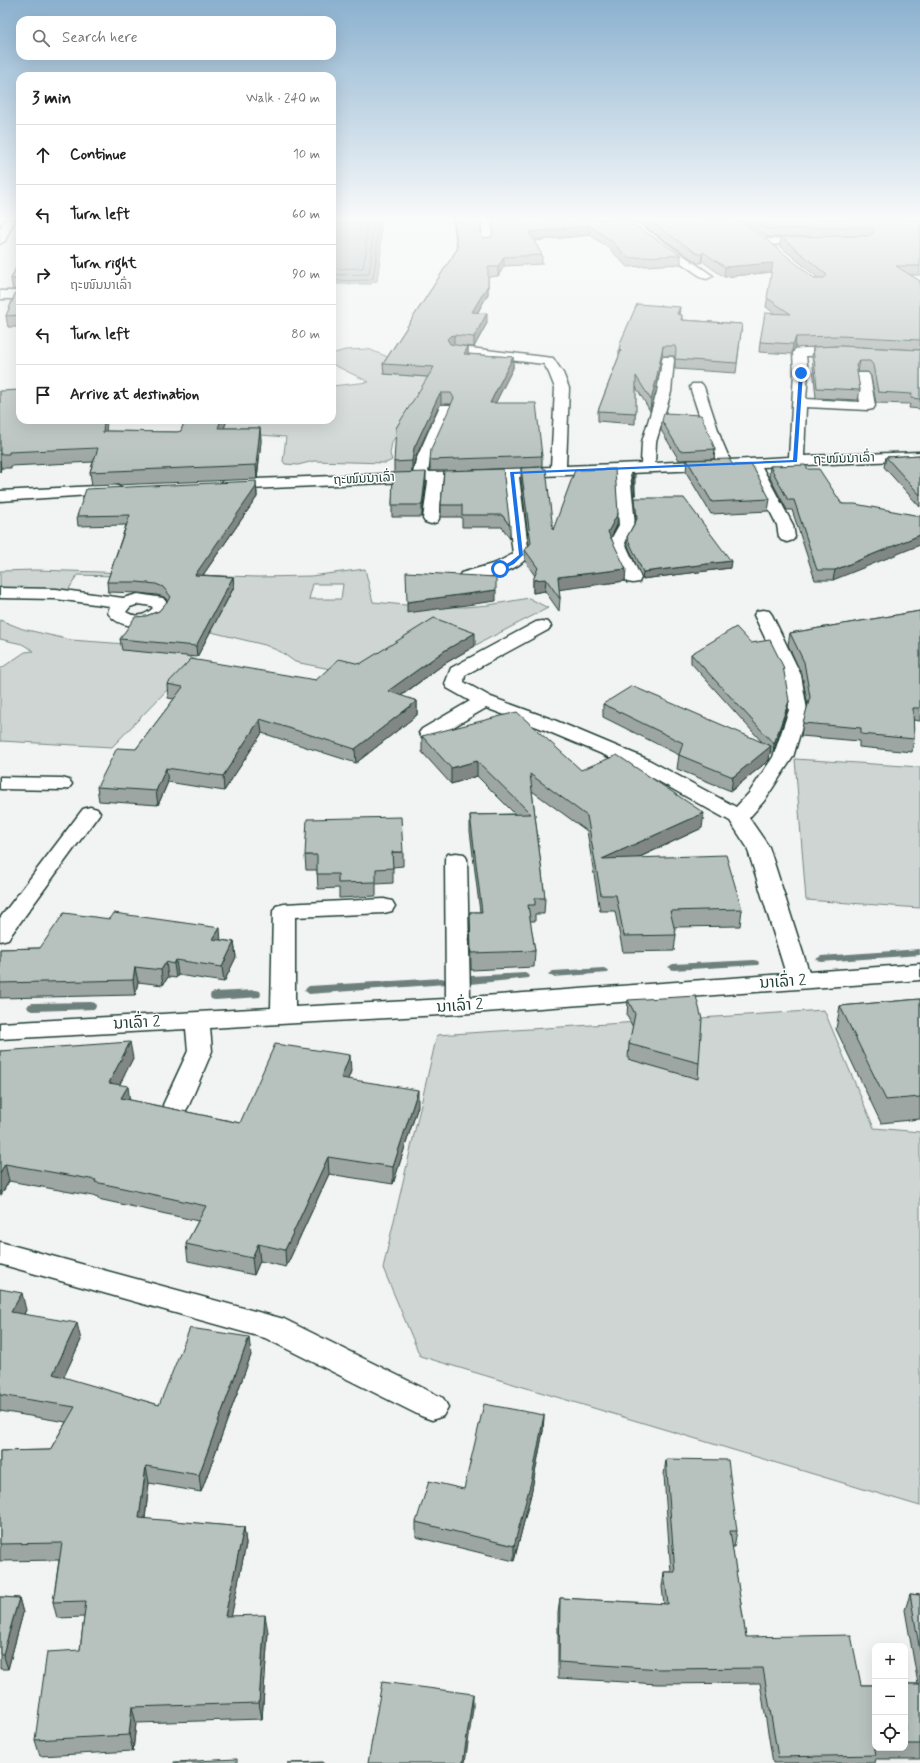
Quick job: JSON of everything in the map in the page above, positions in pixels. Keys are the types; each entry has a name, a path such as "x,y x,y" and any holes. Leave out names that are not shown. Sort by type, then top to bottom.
{"street":[{"path":"454,350 548,361 556,373 562,388 558,471"},
{"path":"796,461 801,373 799,352 855,352"},
{"path":"648,467 650,442 664,392 668,360"},
{"path":"800,402 868,406 863,376"},
{"path":"697,387 714,439 725,464"},
{"path":"431,519 428,476 423,460 446,408"},
{"name":"ຖະໜົນນາເລົ່າ","path":"214,486 920,456"},
{"path":"753,463 785,525 788,537"},
{"path":"622,468 627,525 617,543 633,578"},
{"path":"467,577 500,569 512,563 521,555 511,473"},
{"path":"0,496 127,490"},
{"path":"0,593 56,594 124,603"},
{"path":"738,817 757,797 783,758 798,710 792,675 763,615"},
{"path":"542,626 457,672 454,684 484,702 547,724 640,763 738,817 758,847 800,980"},
{"path":"429,733 484,702"},
{"path":"0,782 62,784"},
{"path":"0,934 90,813"},
{"path":"456,859 458,1006"},
{"path":"283,1016 284,911 384,906"},
{"name":"ນາເລົ່າ 2","path":"0,1031 458,1006 920,972"},
{"path":"176,1105 200,1050 196,1020"},
{"path":"0,1253 273,1328 432,1407"}],"shaded area":[{"path":"368,349 393,359 384,374 494,382 432,381 392,442 390,454 392,460 386,463 314,461 298,465 285,464 283,461 286,437 222,432 225,424 336,424 336,386 369,382 336,366 336,353 345,350"},
{"path":"365,569 373,602 416,606 465,607 489,605 529,598 548,608 474,646 330,669 295,662 281,652 265,645 207,631 219,616 234,587 150,578 141,594 138,593 144,581 118,580 112,592 107,592 114,576 77,575 68,591 0,589 0,571 36,570 258,577 311,576","holes":["313,584 343,584 341,599 309,599"]},
{"path":"0,620 23,629 71,640 126,644 184,655 196,660 112,747 0,741 0,669 25,652 34,651 22,644 0,639"},
{"path":"795,759 920,767 920,908 806,900"},
{"path":"824,1010 874,1128 920,1132 920,1506 420,1356 383,1268 437,1035"}],"building":[{"path":"12,301 16,301 16,315 6,316"},
{"path":"424,301 478,301 472,312 487,313 474,337 454,335 447,339 450,344 468,347 464,354 513,357 490,403 536,403 542,456 430,460 431,449 454,398 451,393 441,393 414,448 412,461 394,462 396,428 434,367 383,364"},
{"path":"772,301 920,301 920,340 840,336 796,337 793,344 760,342 765,313 791,314"},
{"path":"637,304 680,307 677,314 682,315 681,320 742,324 737,363 675,359 675,346 663,346 651,400 636,376 636,413 598,411 621,351 619,349 621,341"},
{"path":"840,346 920,350 920,399 911,398 912,394 878,392 873,365 870,361 860,361 856,365 860,390 817,388 813,347"},
{"path":"16,390 16,424 104,424 103,433 104,431 177,432 181,431 184,424 220,424 218,428 260,428 256,465 90,472 98,448 9,452 9,454 0,454 0,391"},
{"path":"664,413 701,415 715,449 680,451 662,421"},
{"path":"920,455 920,495 886,457"},
{"path":"729,459 733,465 752,465 770,499 712,502 687,460"},
{"path":"805,465 808,469 819,469 842,504 855,504 920,516 920,535 835,570 817,570 794,500 788,500 770,466"},
{"path":"543,467 546,469 553,530 575,470 615,469 618,513 608,532 626,569 558,577 560,599 546,579 533,580 538,568 525,550 531,543 521,468"},
{"path":"503,469 510,526 502,515 462,515 462,505 441,505 444,471"},
{"path":"426,472 422,505 392,505 393,473"},
{"path":"633,474 635,474 635,495"},
{"path":"256,481 256,487 195,575 233,577 196,646 120,639 135,617 146,616 159,611 171,597 163,587 156,584 137,582 107,582 130,515 77,516 86,489"},
{"path":"635,498 684,498 731,561 643,572 627,537 637,519"},
{"path":"406,572 496,577 496,590 407,602"},
{"path":"920,611 920,708 913,708 914,739 861,734 861,728 803,723 810,697 804,662 790,633"},
{"path":"434,618 475,633 444,651 388,691 417,701 355,749 260,719 223,776 166,768 156,791 97,787 117,748 136,749 183,687 167,684 191,659 316,680 339,659 360,664"},
{"path":"736,627 751,643 770,640 783,666 789,701 774,744 691,654"},
{"path":"632,686 771,746 733,777 679,755 683,743 603,704"},
{"path":"517,712 581,770 617,755 704,813 602,859 726,855 742,909 670,911 676,935 624,936 616,895 601,895 587,816 530,774 545,898 535,898 535,905 528,905 535,951 471,953 470,912 482,912 470,815 531,814 477,761 451,768 422,736"},
{"path":"401,817 403,852 392,852 393,868 376,869 376,882 338,883 338,874 317,874 317,855 305,855 307,819"},
{"path":"64,913 110,919 114,913 220,928 213,939 234,942 222,967 176,960 174,964 166,962 161,970 135,967 133,980 0,983 0,949 40,948"},
{"path":"696,996 702,1019 699,1063 629,1044 635,1014 628,1000"},
{"path":"920,999 920,1097 886,1100 840,1006"},
{"path":"130,1042 109,1083 128,1086 121,1098 240,1123 275,1044 350,1055 341,1078 418,1090 393,1167 328,1157 285,1250 258,1244 252,1258 186,1244 206,1206 95,1182 96,1180 5,1164 0,1173 0,1051"},
{"path":"0,1289 22,1293 11,1312 77,1323 53,1374 159,1405 190,1328 249,1337 199,1475 146,1466 139,1518 244,1527 225,1616 265,1615 259,1703 132,1707 129,1735 35,1740 47,1652 80,1650 86,1601 53,1602 62,1543 0,1544 0,1451 50,1450 75,1407 0,1395"},
{"path":"484,1404 544,1415 532,1478 514,1546 416,1522 429,1481 464,1489"},
{"path":"666,1459 728,1460 737,1531 730,1531 746,1637 851,1635 861,1685 872,1685 872,1751 875,1751 876,1755 778,1757 763,1668 660,1669 559,1662 560,1598 668,1604 664,1572 675,1572"},
{"path":"910,1594 920,1595 920,1651"},
{"path":"0,1597 19,1598 3,1654 0,1654"},
{"path":"382,1682 473,1694 463,1763 368,1763"},
{"path":"908,1684 920,1684 920,1744 908,1744"},
{"path":"237,1759 237,1763 174,1763 174,1762"},
{"path":"323,1762 323,1763 287,1763"}],"waterway":[{"path":"821,959 920,952"},
{"path":"673,967 754,963"},
{"path":"553,974 604,971"},
{"path":"470,980 525,976"},
{"path":"309,990 442,982"},
{"path":"215,996 256,994"},
{"path":"33,1007 91,1006"}],"route":[{"path":"500,569 512,563 521,555 511,473 796,461 800,412 801,373"}]}
